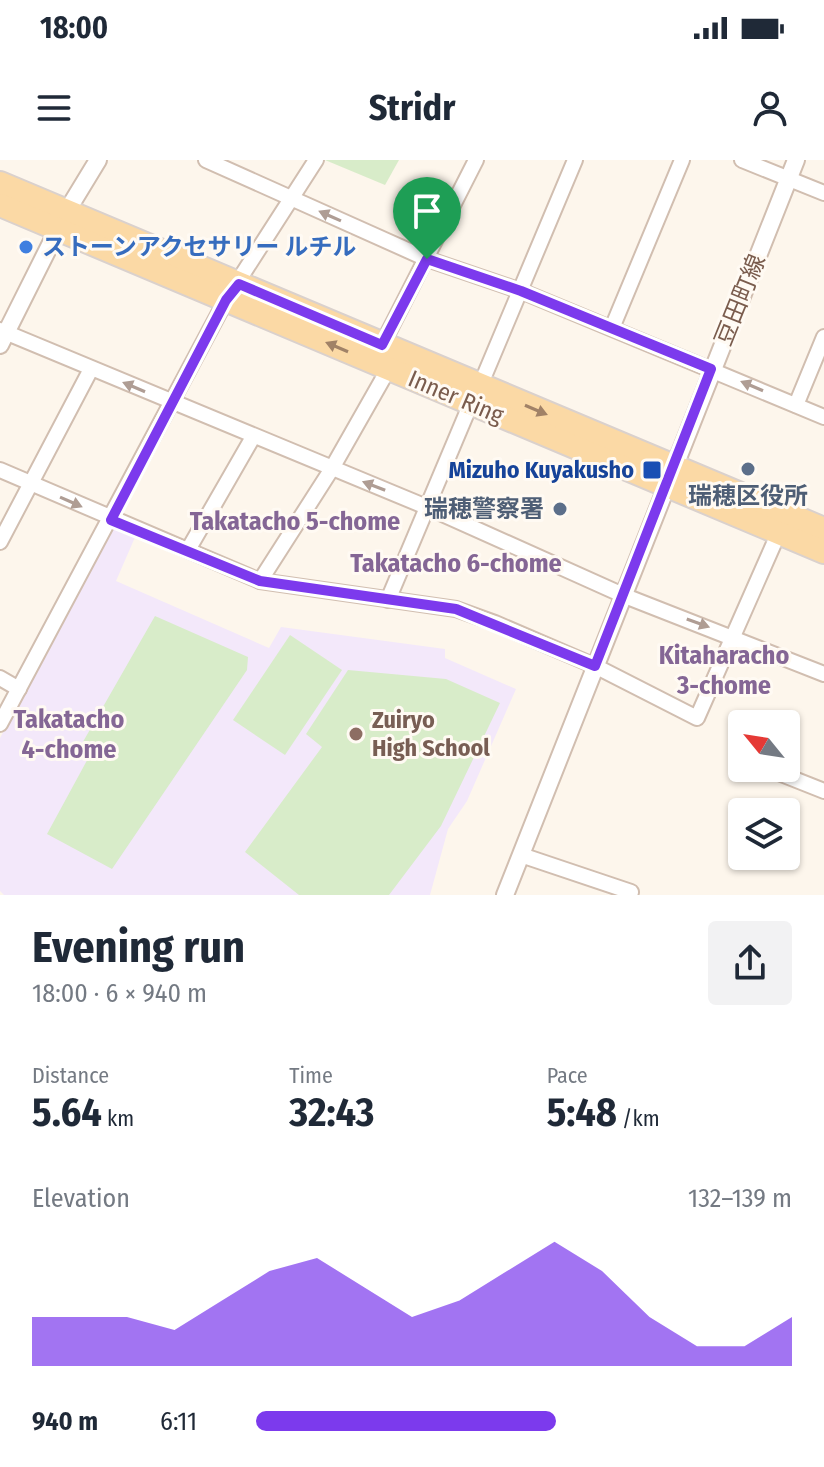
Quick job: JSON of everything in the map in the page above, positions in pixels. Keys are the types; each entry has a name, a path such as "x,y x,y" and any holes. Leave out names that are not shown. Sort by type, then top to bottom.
{"main road":[{"name":"Inner Ring","path":"0,183 63,220 232,292 389,368 476,394"},
{"name":"Inner Ring","path":"0,205 63,220"},
{"name":"Inner Ring","path":"232,292 382,345 476,394 670,477 824,552"},
{"name":"Inner Ring","path":"670,477 824,529"}],"street":[{"path":"98,160 2,336 91,369 429,508 625,596 734,636 824,674"},
{"path":"206,160 427,259 521,291 824,417"},
{"path":"0,724 232,292 316,160"},
{"path":"382,345 476,160"},
{"path":"388,600 575,160"},
{"path":"612,328 682,160"},
{"path":"742,160 824,193"},
{"name":"豆田町線","path":"505,895 796,160"},
{"path":"796,405 824,337"},
{"path":"260,581 331,470 389,368"},
{"path":"0,542 91,369"},
{"path":"188,550 253,437"},
{"path":"0,470 111,520 260,581 456,609 595,666 697,718 779,532"},
{"path":"0,678 19,689"},
{"path":"800,781 824,791"},
{"path":"521,855 631,892"}],"shaded area":[{"path":"117,526 136,535 116,581 269,648 281,627 445,649 445,658 516,689 467,801 448,829 430,895 4,895 0,891 0,738"}],"green space":[{"path":"325,160 399,160 385,185"},
{"path":"155,616 248,657 247,670 112,869 47,834 91,753 80,747"},
{"path":"290,635 342,670 285,755 233,720"},
{"path":"348,670 446,679 500,703 441,826 389,895 299,895 245,852 322,747 306,734"}],"place":[{"name":"ストーンアクセサリー ルチル","path":"26,247"},
{"name":"瑞穂区役所","path":"748,469"},
{"name":"Mizuho Kuyakusho","path":"652,470"},
{"name":"瑞穂警察署","path":"560,509"},
{"name":"Zuiryo High School","path":"356,734"}],"district":[{"name":"Takatacho 5-chome","path":"295,521"},
{"name":"Takatacho 6-chome","path":"456,563"},
{"name":"Kitaharacho 3-chome","path":"724,670"},
{"name":"Takatacho 4-chome","path":"69,734"}],"route":[{"path":"427,259 521,291 711,369 625,596 595,666 456,609 260,581 111,520 226,300 239,284 382,345 427,259"}]}
